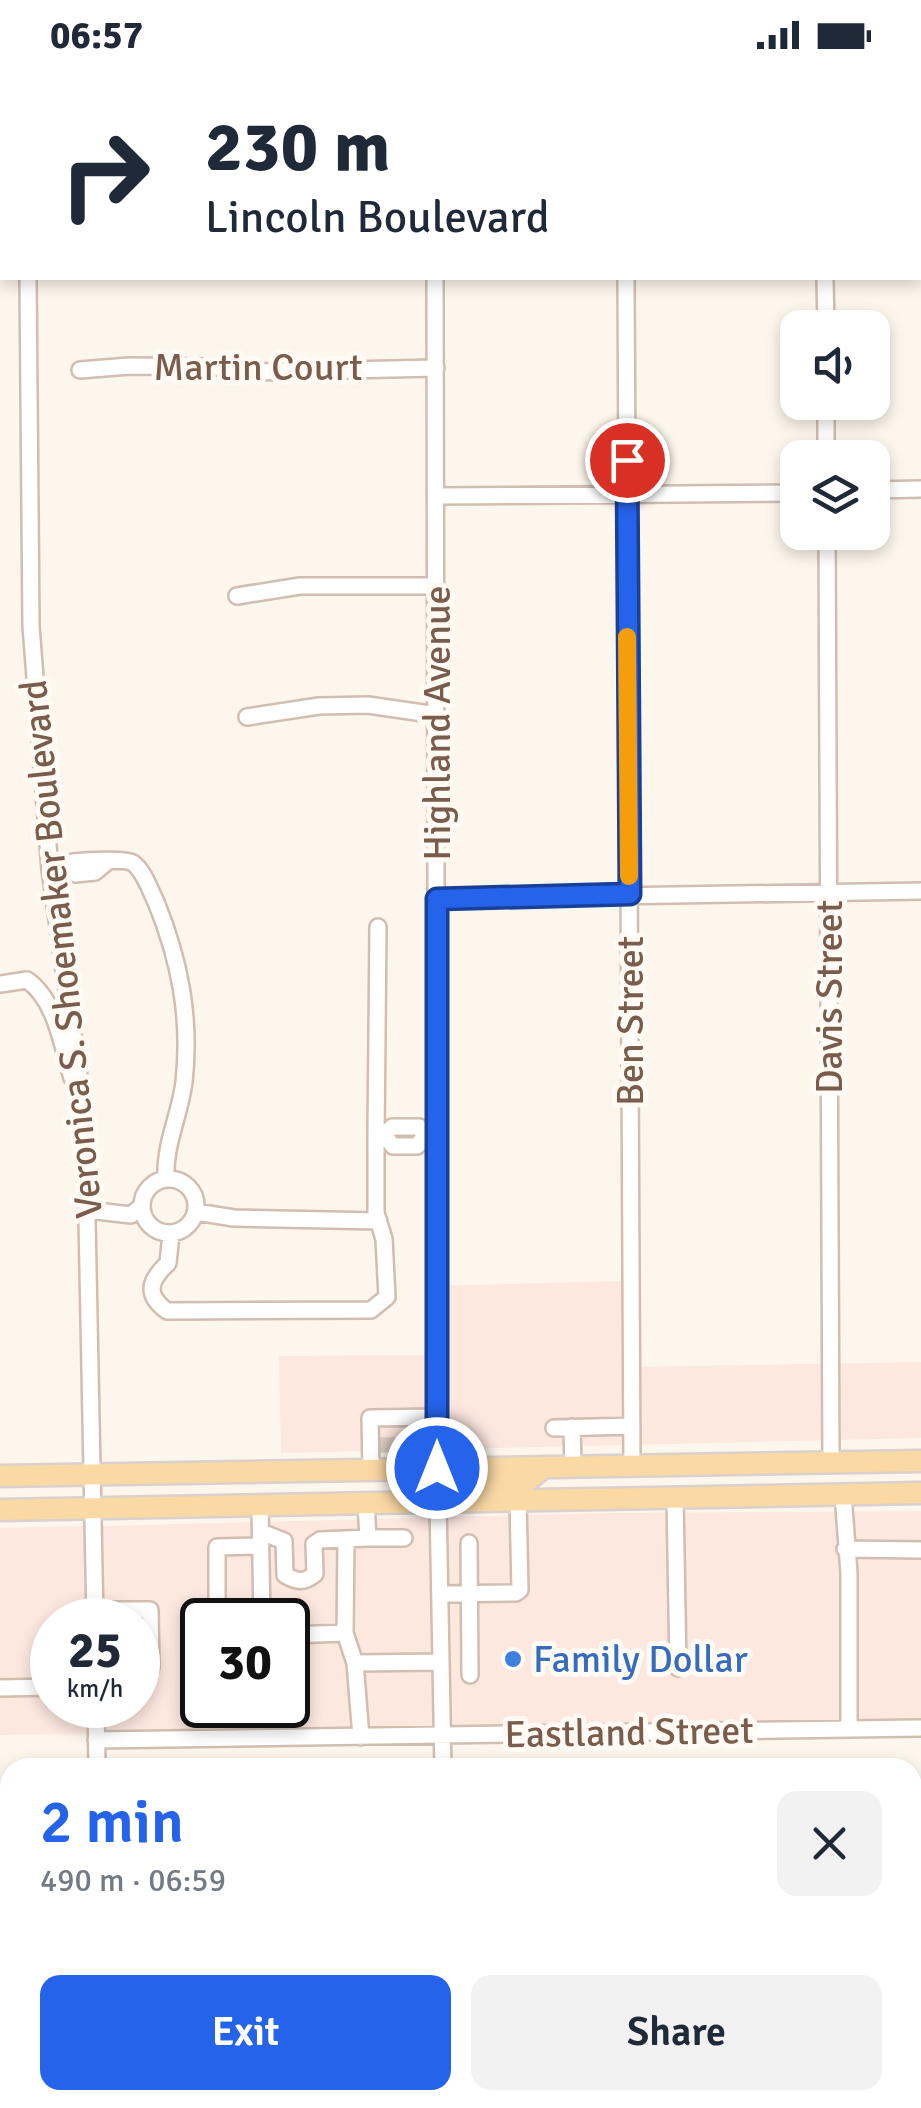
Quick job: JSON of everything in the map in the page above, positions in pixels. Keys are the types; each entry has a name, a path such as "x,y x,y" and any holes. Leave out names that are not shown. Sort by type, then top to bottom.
{"main road":[{"path":"0,1476 921,1461"},
{"path":"438,1502 459,1486 524,1482 544,1467"},
{"path":"395,1502 426,1485 437,1468"},
{"path":"0,1510 921,1493"}],"street":[{"name":"Veronica S. Shoemaker Boulevard","path":"28,280 30,626 50,870 85,1120 95,1598"},
{"name":"Highland Avenue","path":"435,280 437,899 431,1136 432,1417 437,1468"},
{"name":"Ben Street","path":"626,280 632,1465"},
{"path":"825,280 826,310"},
{"name":"Martin Court","path":"80,370 129,366 217,367 255,372 436,368"},
{"path":"890,490 921,489"},
{"path":"437,496 780,492"},
{"name":"Davis Street","path":"827,550 831,1462"},
{"path":"237,596 300,586 437,586"},
{"path":"247,717 319,706 368,705 437,715"},
{"path":"50,870 68,869 73,862 128,859 148,886 171,939 184,995 186,1035 183,1086 164,1160 166,1179"},
{"path":"437,899 921,891"},
{"path":"171,1234 168,1262 152,1278 150,1290 156,1303 167,1311 371,1310 387,1297 384,1239 378,1221 378,927"},
{"path":"0,984 28,980 50,1006 85,1120"},
{"path":"380,1135 392,1127 419,1127 431,1136"},
{"path":"88,1210 131,1215 140,1209 150,1187 166,1179 190,1188 196,1212 187,1227 171,1234 153,1228 140,1209"},
{"path":"196,1212 269,1220 378,1221"},
{"path":"410,1444 416,1442 432,1417"},
{"path":"370,1470 375,1445 370,1418 432,1417"},
{"path":"554,1428 632,1426"},
{"path":"572,1428 572,1466"},
{"path":"843,1494 849,1573 849,1729"},
{"path":"674,1497 678,1668"},
{"path":"440,1594 520,1590 518,1500"},
{"path":"438,1502 443,1758"},
{"path":"366,1503 368,1538"},
{"path":"260,1505 262,1598"},
{"path":"217,1598 217,1547 261,1539 284,1541 285,1576 295,1581 308,1580 315,1574 314,1544 320,1540 404,1538"},
{"path":"346,1540 346,1633 355,1663 361,1737"},
{"path":"469,1544 470,1675"},
{"path":"845,1549 921,1550"},
{"path":"310,1634 346,1633"},
{"path":"355,1663 441,1654 470,1645"},
{"path":"0,1688 30,1687"},
{"path":"96,1728 97,1758"},
{"name":"Eastland Street","path":"96,1740 921,1728"}],"shaded area":[{"path":"622,1281 623,1367 921,1362 921,1438 281,1453 279,1356 429,1355 429,1286"},
{"path":"921,1511 921,1729 105,1734 105,1728 160,1728 160,1598 104,1598 103,1526 609,1513"},
{"path":"86,1526 87,1598 30,1598 30,1728 88,1728 88,1734 0,1735 0,1528"}],"tunnel":[{"path":"380,1445 410,1444"}],"slow traffic":[{"path":"627,637 629,876"}],"place":[{"name":"Family Dollar","path":"513,1659"}],"route":[{"path":"437,1468 437,899 630,894 627,460"}]}
